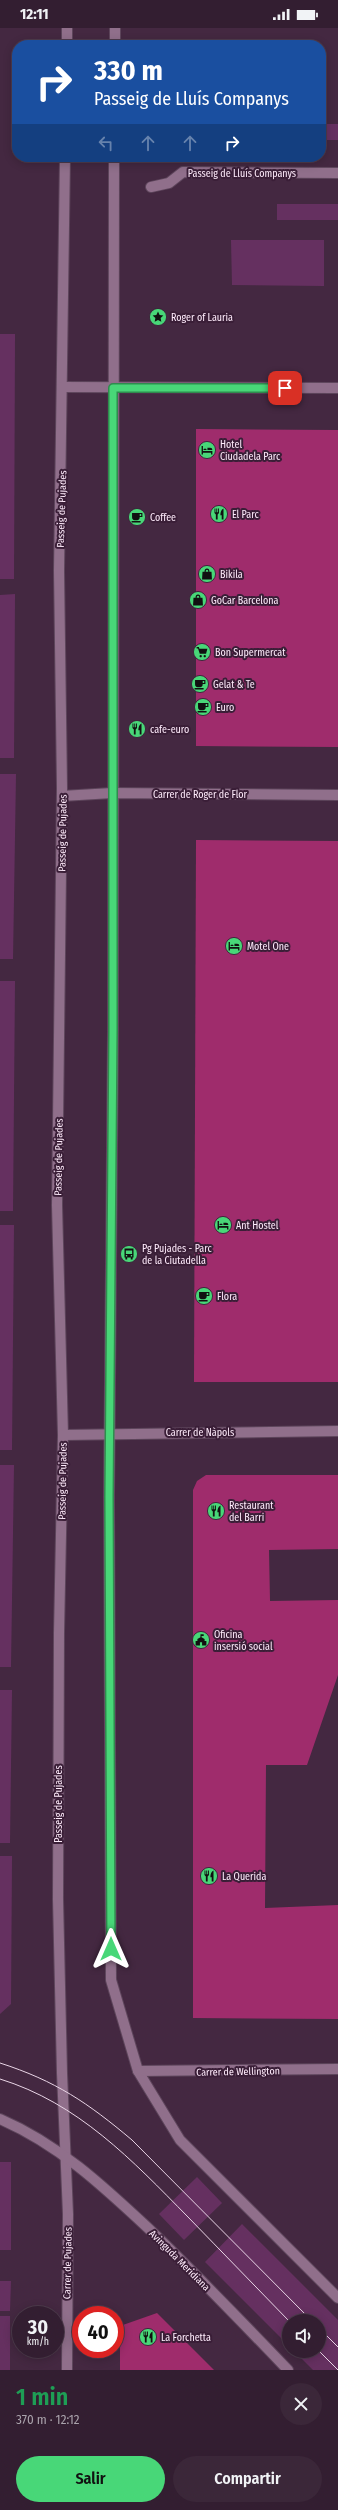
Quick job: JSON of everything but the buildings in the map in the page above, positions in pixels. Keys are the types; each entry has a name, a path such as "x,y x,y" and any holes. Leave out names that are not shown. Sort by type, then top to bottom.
{"street":[{"path":"67,28 67,40"},
{"path":"115,28 115,40"},
{"name":"Passeig de Pujades","path":"65,162 59,571 62,796 57,1205 63,1435 59,1633 58,1899 62,2073 66,2156"},
{"path":"114,162 110,1434 111,1980 138,2071 180,2140 338,2298"},
{"name":"Passeig de Lluís Companys","path":"151,187 169,183 183,172 338,173"},
{"path":"62,387 338,388"},
{"name":"Carrer de Roger de Flor","path":"62,796 112,793 338,795"},
{"name":"Carrer de Nàpols","path":"63,1435 338,1431"},
{"name":"Carrer de Wellington","path":"138,2071 338,2069"},
{"path":"0,2119 19,2127 66,2156"},
{"name":"Carrer de Pujades","path":"66,2156 67,2370"},
{"name":"Avinguda Meridiana","path":"66,2156 99,2181 170,2249 288,2370"}],"shaded area":[{"path":"326,124 338,124 338,140 326,140"},
{"path":"277,204 338,204 338,220 277,220"},
{"path":"231,240 324,240 324,286 232,285"},
{"path":"0,334 15,334 14,579 0,579"},
{"path":"15,594 14,758 0,758 0,595"},
{"path":"0,774 16,774 13,959 0,959"},
{"path":"0,981 15,981 13,1211 0,1211"},
{"path":"0,1225 14,1225 12,1450 0,1450"},
{"path":"0,1465 14,1465 11,1667 0,1667"},
{"path":"0,1690 12,1690 10,1843 0,1843"},
{"path":"0,1856 12,1856 11,2004 0,2014"},
{"path":"0,2162 11,2162 11,2250 0,2250"},
{"path":"197,2177 222,2203 184,2240 159,2214"},
{"path":"242,2224 338,2320 338,2370 313,2370 301,2358 326,2358 326,2314 282,2314 282,2339 205,2262"},
{"path":"0,2281 11,2281 10,2311 0,2311"},
{"path":"0,2316 10,2316 10,2370 0,2370"}],"tram line":[{"path":"0,2063 38,2077 70,2094 101,2115 132,2140 305,2314"},
{"path":"0,2079 28,2089 54,2103 79,2118 102,2136 146,2175 282,2314"},
{"path":"326,2335 338,2347"},
{"path":"326,2358 338,2370"}],"place":[{"name":"Roger of Lauria","path":"158,317"},
{"name":"Hotel Ciudadela Parc","path":"207,450"},
{"name":"El Parc","path":"219,514"},
{"name":"Coffee","path":"137,517"},
{"name":"Bikila","path":"207,574"},
{"name":"GoCar Barcelona","path":"198,600"},
{"name":"Bon Supermercat","path":"202,652"},
{"name":"Gelat & Te","path":"200,684"},
{"name":"Euro","path":"203,707"},
{"name":"cafe-euro","path":"137,729"},
{"name":"Motel One","path":"234,946"},
{"name":"Ant Hostel","path":"223,1225"},
{"name":"Pg Pujades - Parc de la Ciutadella","path":"129,1254"},
{"name":"Flora","path":"204,1296"},
{"name":"Restaurant del Barri","path":"216,1511"},
{"name":"Oficina insersió social","path":"201,1640"},
{"name":"La Querida","path":"209,1876"},
{"name":"La Forchetta","path":"148,2337"}],"route":[{"path":"111,1949 109,1497 113,1031 113,388 285,388"}]}
